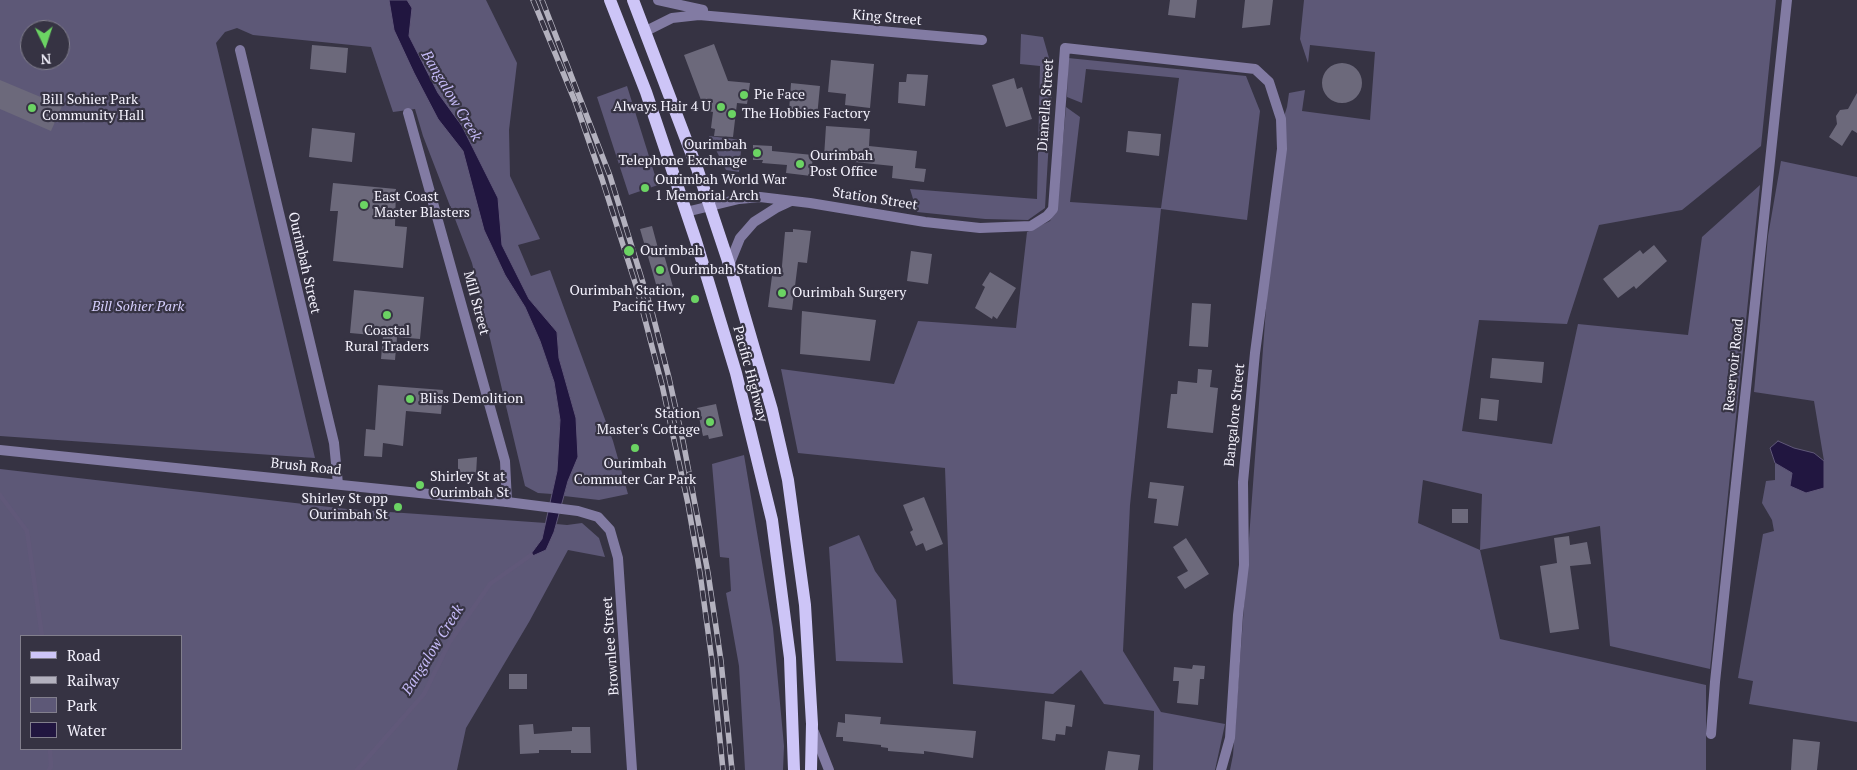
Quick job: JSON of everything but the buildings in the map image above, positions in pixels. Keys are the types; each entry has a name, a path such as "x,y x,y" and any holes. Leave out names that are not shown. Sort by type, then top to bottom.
{"main road":[{"name":"Pacific Highway","path":"610,0 631,49 686,212 736,373 772,520 790,658 794,770"},
{"name":"Pacific Highway","path":"633,0 710,206 772,410 788,480 806,605 812,724 811,770"}],"street":[{"name":"King Street","path":"658,0 730,16"},
{"name":"Reservoir Road","path":"1711,734 1714,690 1787,0"},
{"name":"King Street","path":"646,31 664,21 684,16 730,16 982,40"},
{"name":"Dianella Street","path":"1031,226 1047,216 1053,209 1064,48 1256,69"},
{"name":"Ourimbah Street","path":"240,50 334,443 338,484"},
{"name":"Bangalore Street","path":"1221,770 1230,738 1238,615 1244,565 1242,482 1255,353 1282,149 1280,119 1276,102 1269,82 1256,69"},
{"name":"Mill Street","path":"408,113 505,461 506,502"},
{"name":"Station Street","path":"686,212 746,198 792,201 925,222 980,228 1031,226"},
{"path":"729,265 740,238 754,222 776,208 792,201"},
{"name":"Brush Road","path":"0,450 566,509 588,513 605,523"},
{"name":"Brownlee Street","path":"605,523 614,538 618,558 632,770"},
{"path":"812,724 819,749 829,770"}],"green space":[{"name":"Bill Sohier Park","path":"0,0 486,0 517,63 509,130 510,176 540,239 518,245 531,276 550,270 613,441 628,494 599,500 564,496 568,481 576,418 559,358 557,332 529,299 485,232 505,275 525,307 540,341 554,382 560,420 557,471 552,494 538,493 525,486 472,263 423,136 415,109 393,112 371,47 253,35 237,28 225,32 216,43 315,458 0,436"},
{"path":"1304,0 1776,0 1761,146 1682,210 1599,225 1567,324 1479,320 1462,431 1552,444 1578,324 1688,335 1702,237 1760,185 1710,669 1610,646 1600,526 1480,550 1500,639 1706,685 1706,770 1230,770 1233,755 1279,132 1287,107 1289,93 1305,90 1302,111 1370,120 1375,52 1310,45 1308,63 1300,39","holes":["1423,480 1482,494 1480,550 1418,523"]},
{"path":"1021,34 1043,37 1053,72 1045,208 1028,220 985,219 917,212 910,189 1037,199 1040,66 1020,64"},
{"path":"1068,58 1246,76 1260,111 1247,220 1161,209 1130,505 1123,651 1161,712 1225,724 1215,770 1153,770 1154,711 1104,704 1081,670 1053,694 953,684 945,468 798,453 781,369 894,384 918,321 1016,328 1027,232 1050,221 1057,209 1066,107 1080,117 1070,202 1161,208 1179,78 1086,69 1082,103 1067,97"},
{"path":"627,86 658,185 629,195 597,97"},
{"path":"709,136 742,140 739,172 726,170"},
{"path":"1781,161 1857,177 1857,722 1749,704 1753,681 1738,678 1763,534 1774,531 1772,520 1762,503 1766,481 1775,480 1775,463 1792,473 1790,486 1824,461 1814,401 1754,392 1768,236"},
{"path":"744,455 773,628 784,746 783,770 745,770 739,666 726,593 731,591 729,558 720,557 712,464"},
{"path":"0,469 347,509 546,523 542,539 529,557 554,532 556,524 582,523 599,538 605,557 568,550 529,622 466,728 457,770 0,770"},
{"path":"859,535 875,571 896,600 903,663 836,661 829,547"}],"water":[{"path":"389,0 407,0 412,8 409,36 438,93 462,126 498,198 502,245 529,299 557,332 559,358 576,418 578,457 568,481 554,532 546,550 528,558 542,539 557,471 560,420 554,382 540,341 525,307 505,275 484,230 463,151 438,119 414,73 394,30"},
{"path":"1778,441 1794,448 1814,453 1824,461 1824,488 1806,493 1790,486 1792,473 1775,463 1770,448"}],"waterway":[{"path":"0,495 27,531 42,635"},
{"name":"Bangalow Creek","path":"357,770 424,694 449,643 490,584 531,555"},
{"path":"49,770 51,766 50,750"}],"railway":[{"path":"533,0 576,104 602,179 637,289 662,385 688,504 700,573 712,661 723,770"},
{"path":"542,0 610,176 652,312 669,378 708,573 721,661 732,770"}],"place":[{"name":"Pie Face","path":"744,95"},
{"name":"Always Hair 4 U","path":"721,107"},
{"name":"Bill Sohier Park Community Hall","path":"32,108"},
{"name":"The Hobbies Factory","path":"732,114"},
{"name":"Ourimbah Telephone Exchange","path":"757,153"},
{"name":"Ourimbah Post Office","path":"800,164"},
{"name":"Ourimbah World War 1 Memorial Arch","path":"645,188"},
{"name":"East Coast Master Blasters","path":"364,205"},
{"name":"Ourimbah","path":"629,251"},
{"name":"Ourimbah Station","path":"660,270"},
{"name":"Ourimbah Surgery","path":"782,293"},
{"name":"Ourimbah Station, Pacific Hwy","path":"695,299"},
{"name":"Coastal Rural Traders","path":"387,315"},
{"name":"Bliss Demolition","path":"410,399"},
{"name":"Station Master's Cottage","path":"710,422"},
{"name":"Ourimbah Commuter Car Park","path":"635,448"},
{"name":"Shirley St at Ourimbah St","path":"420,485"},
{"name":"Shirley St opp Ourimbah St","path":"398,507"}]}
